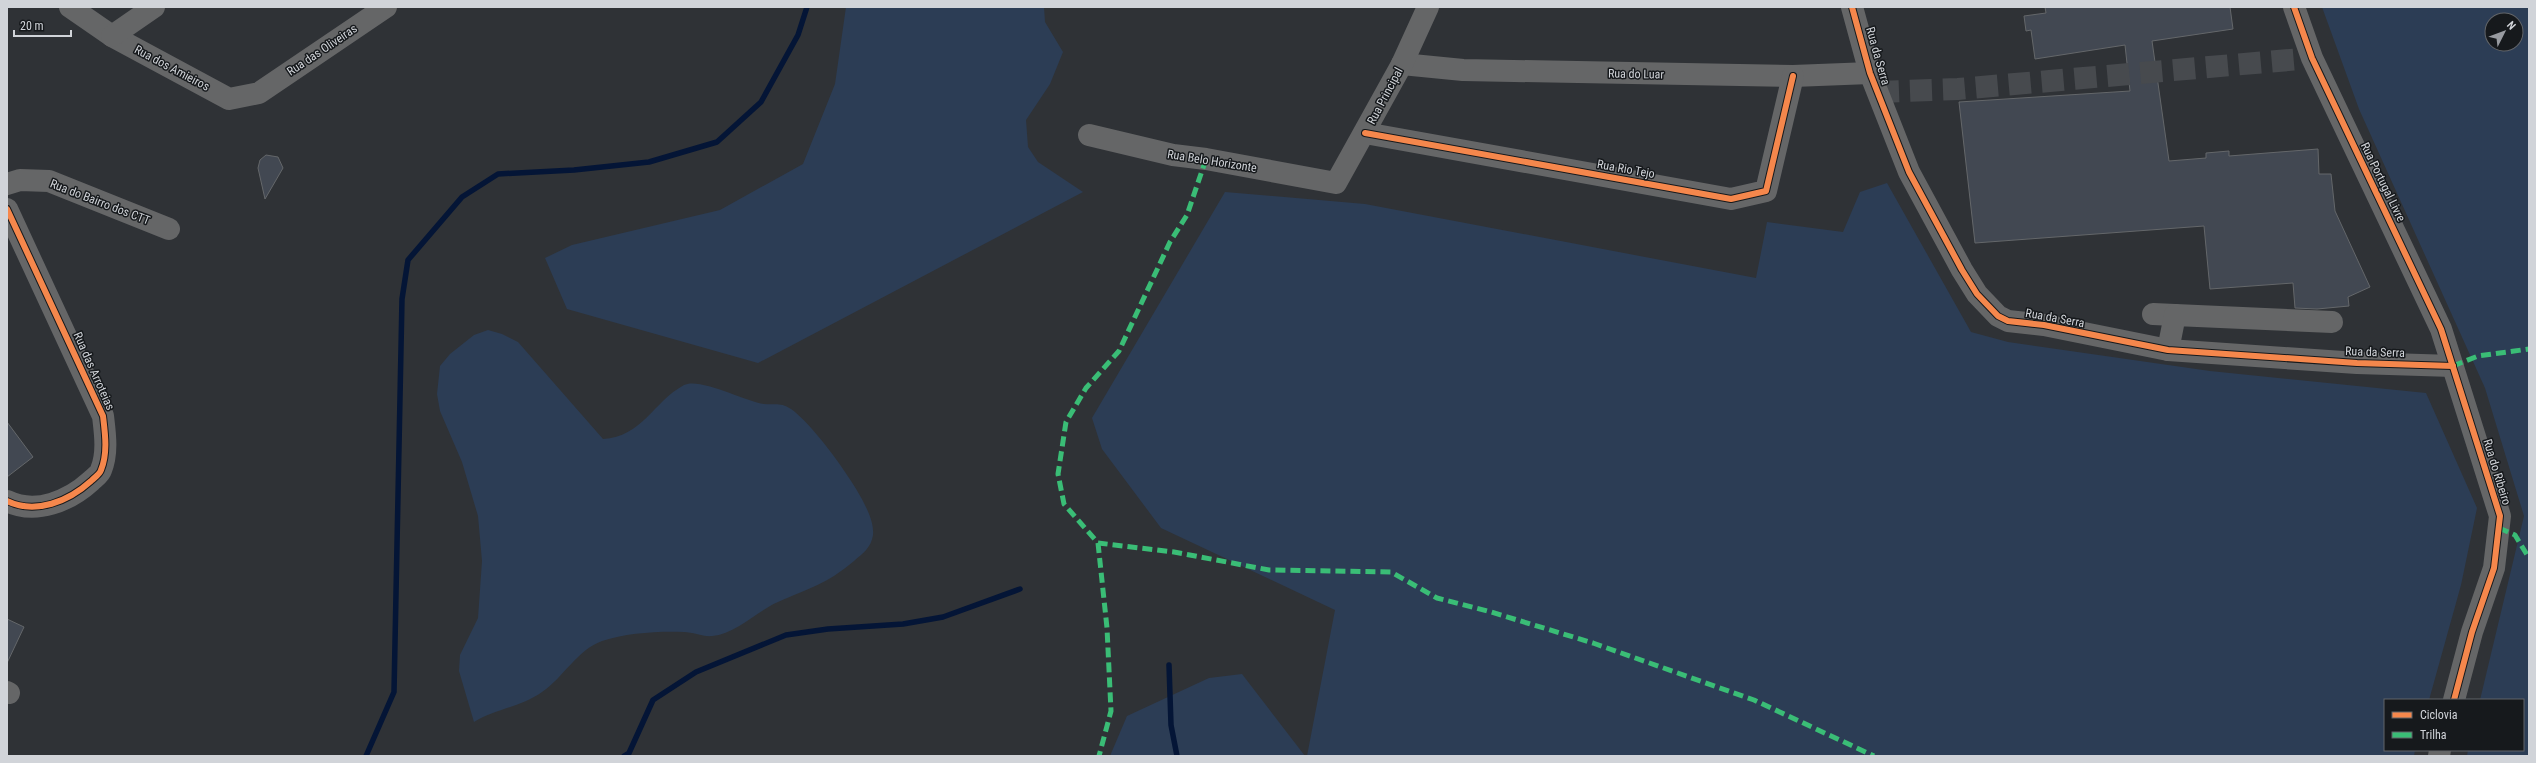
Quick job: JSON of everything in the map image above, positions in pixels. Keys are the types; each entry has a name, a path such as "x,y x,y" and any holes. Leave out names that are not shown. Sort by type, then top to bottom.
{"street":[{"name":"Rua dos Amieiros","path":"70,7 112,36 229,98 259,92"},
{"path":"112,36 154,7"},
{"name":"Rua das Oliveiras","path":"259,92 386,7"},
{"name":"Rua Principal","path":"1336,183 1402,64 1428,7"},
{"name":"Rua da Serra","path":"1852,7 1873,82 1909,172 1962,270 1989,309 2008,321 2044,325 2168,350 2357,363 2453,366"},
{"name":"Rua Portugal Livre","path":"2294,7 2312,58 2441,329 2453,366"},
{"name":"Rua do Luar","path":"1402,64 1463,70 1793,76 1873,82"},
{"name":"Rua Rio Tejo","path":"1365,133 1731,199 1766,191 1793,76"},
{"name":"Rua Belo Horizonte","path":"1089,135 1173,155 1206,159 1336,183"},
{"name":"Rua do Bairro dos CTT","path":"7,184 20,180 49,180 170,228"},
{"name":"Rua das Arroteias","path":"7,209 103,416 106,445 101,472 82,490 59,503 36,507 7,501"},
{"path":"2153,314 2332,322"},
{"path":"2168,350 2175,315"},
{"name":"Rua do Ribeiro","path":"2453,366 2500,516 2494,568 2472,632 2454,699"}],"shaded area":[{"path":"846,7 1044,7 1045,22 1063,52 1050,84 1026,120 1028,147 1038,162 1083,192 758,363 567,309 545,258 572,245 720,210 803,164 835,84"},
{"path":"2322,7 2529,7 2529,756 2467,756 2468,751 2524,751 2524,699 2480,699 2524,516 2485,388 2359,109"},
{"path":"1887,183 1971,332 2008,342 2210,371 2426,393 2477,508 2461,585 2429,699 2384,699 2384,751 2415,751 2414,756 1307,756 1335,610 1161,528 1102,449 1092,418 1225,192 1365,204 1756,278 1767,222 1843,232 1860,192"},
{"path":"488,330 502,334 518,342 603,439 616,437 638,426 673,392 684,385 691,383 711,387 756,402 781,405 791,409 805,421 820,438 859,494 871,519 873,527 872,540 866,550 835,575 818,585 770,606 738,627 712,636 684,632 642,633 602,641 585,651 542,692 525,701 474,722 459,671 460,655 478,618 482,561 478,516 462,462 440,411 437,394 440,366 450,354 474,335"},
{"path":"1242,674 1305,756 1110,756 1127,716 1209,678"}],"building":[{"path":"2045,7 2230,7 2233,29 2152,41 2169,161 2206,158 2206,153 2229,151 2229,156 2318,149 2319,174 2331,174 2335,211 2370,287 2348,297 2349,306 2317,309 2295,308 2293,283 2210,289 2204,226 1975,243 1959,102 2130,91 2125,45 2035,59 2031,30 2026,31 2024,16 2046,13"},
{"path":"266,155 278,157 283,168 265,199 258,168 260,160"},
{"path":"7,422 33,457 7,477"},
{"path":"7,619 24,627 7,663"}],"waterway":[{"path":"366,756 394,692 402,299 408,260 462,197 498,174 574,170 649,162 717,142 761,102 798,35 807,7"},
{"path":"624,756 629,753 653,700 696,672 786,635 828,629 903,624 943,617 1020,589"},
{"path":"1169,665 1171,725 1177,756"}],"tunnel":[{"path":"1877,92 1958,89 2312,58"}],"marked path":[{"path":"1206,159 1187,215 1170,242 1119,351 1086,388 1066,422 1058,474 1064,504 1098,543 1174,552 1269,570 1391,572 1437,598 1491,612 1593,643 1754,700 1874,756"},
{"path":"2453,366 2478,356 2529,349"},
{"path":"2499,528 2515,535 2529,558"},
{"path":"1098,543 1107,628 1111,711 1099,756"}],"cycle path":[{"path":"1852,7 1870,73 1909,172 1962,270 1977,294 1998,316 2008,321 2044,325 2168,350 2357,363 2453,366"},
{"path":"2294,7 2312,58 2441,329 2500,516 2494,568 2472,632 2454,699"},
{"path":"1365,133 1731,199 1766,191 1793,76"},
{"path":"7,209 103,416 105,429 105,457 100,471 91,481 73,495 52,504 41,506 29,507 7,501"}]}
